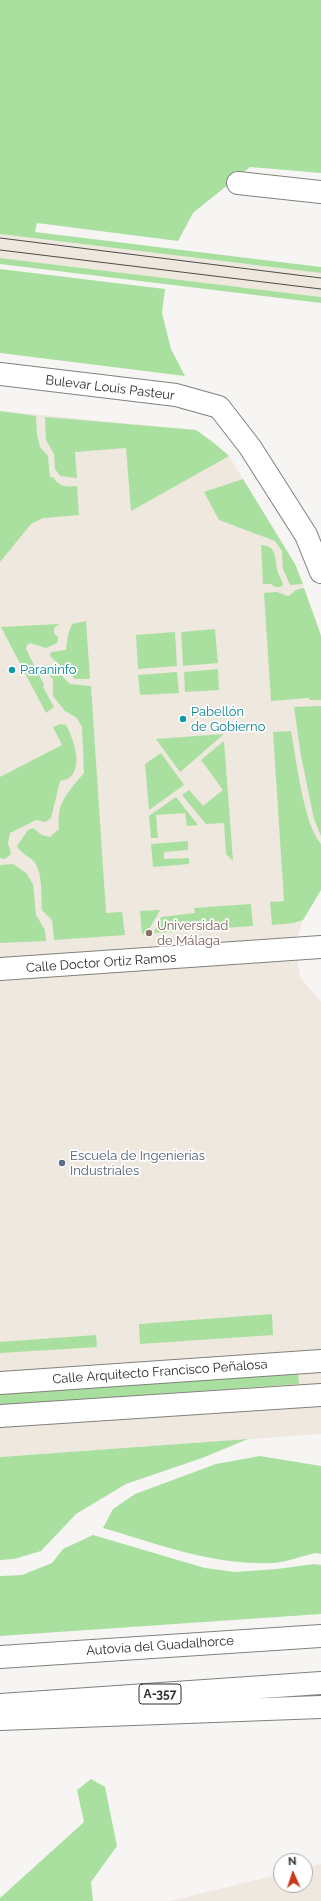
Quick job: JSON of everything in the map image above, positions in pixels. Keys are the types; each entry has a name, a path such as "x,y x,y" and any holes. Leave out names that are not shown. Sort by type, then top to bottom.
{"main road":[{"path":"238,183 321,192"},
{"name":"Bulevar Louis Pasteur","path":"0,374 176,395 219,407 250,447 306,535 321,572"},
{"name":"Calle Doctor Ortiz Ramos","path":"0,969 321,948"},
{"name":"Calle Arquitecto Francisco Peñalosa","path":"0,1383 321,1361"},
{"path":"0,1416 321,1395"},
{"name":"Autovía del Guadalhorce","path":"0,1656 321,1636"},
{"name":"A-357","path":"0,1706 321,1683"},
{"path":"0,1719 321,1707"}],"shaded area":[{"path":"0,234 321,273 321,297 0,258"},
{"name":"Universidad de Málaga","path":"0,411 196,430 229,456 295,564 319,628 321,636 321,890 303,920 295,945 300,977 321,1002 321,1434 0,1457"},
{"path":"321,1864 321,1901 170,1901 273,1876 273,1893 313,1893 313,1866"}],"green space":[{"path":"0,0 321,0 321,173 250,167 193,213 178,241 37,223 35,232 321,267 321,273 0,234"},
{"path":"0,258 321,297 321,303 0,264"},
{"path":"0,269 165,289 162,313 171,349 185,376 0,353"},
{"path":"0,411 36,416 37,434 40,447 48,456 50,477 53,477 60,485 63,486 77,486 79,515 43,518 31,524 0,562"},
{"path":"45,417 196,430 229,456 131,511 126,448 75,452 77,478 60,476 55,469 54,454 46,440"},
{"path":"243,479 295,564 303,584 290,585 283,569 282,551 275,541 219,520 204,492"},
{"path":"261,545 271,548 275,555 278,573 283,585 280,587 275,587 271,584 263,584"},
{"path":"304,588 321,636 321,700 309,700 309,698 271,701 264,593 277,592 287,596 296,590"},
{"path":"86,621 90,679 75,679 50,656 51,652 66,650 68,635 72,624"},
{"path":"59,624 54,628 54,633 58,637 57,643 46,648 30,643 27,645 26,649 44,685 43,687 54,707 46,713 1,627"},
{"path":"215,629 218,663 183,666 181,632"},
{"path":"175,632 177,666 138,669 136,635"},
{"path":"45,665 51,665 70,684 91,686 106,913 122,912 125,935 54,940 52,920 42,910 38,868 35,863 17,846 28,830 33,828 42,835 50,837 59,829 59,812 64,798 84,773 82,727 77,718 65,711 53,696 53,679 44,670"},
{"path":"218,669 219,690 185,692 184,672"},
{"path":"177,672 179,693 140,695 138,675"},
{"path":"321,706 321,836 314,819 301,756 294,707"},
{"path":"60,724 66,725 72,737 76,752 76,767 69,778 60,781 51,818 45,822 36,820 10,833 8,843 11,854 5,859 0,858 0,777 62,745 53,727"},
{"path":"291,731 305,807 315,835 321,844 321,890 303,920 294,923 272,925 270,902 284,901 273,732"},
{"path":"224,734 180,772 156,739"},
{"path":"224,741 233,861 226,854 224,823 206,824 182,795 189,790 203,806 223,790 201,760"},
{"path":"161,753 184,785 149,810 145,764"},
{"path":"176,797 198,825 187,826 185,813 156,815 158,838 151,838 149,816"},
{"path":"188,841 188,850 164,852 164,859 189,858 189,864 153,867 151,844"},
{"path":"13,864 26,873 33,884 36,915 45,930 46,941 0,943 0,865"},
{"path":"251,904 253,926 154,933 161,917 195,913 194,908"},
{"path":"160,910 147,933 142,934 140,911"},
{"path":"272,1314 273,1335 140,1344 139,1324"},
{"path":"96,1335 97,1347 0,1353 0,1342"},
{"path":"298,1373 299,1384 0,1405 0,1394"},
{"path":"248,1439 202,1458 126,1484 76,1514 41,1551 14,1559 0,1560 0,1457"},
{"path":"260,1456 321,1466 321,1554 315,1553 273,1563 229,1561 186,1553 103,1528 113,1509 135,1494 216,1464"},
{"path":"93,1535 205,1568 235,1572 277,1569 314,1564 321,1565 321,1614 0,1636 0,1576 22,1575 52,1563 63,1549"},
{"path":"91,1779 105,1787 117,1846 91,1882 93,1901 0,1901 0,1898 84,1822 77,1790"}],"tram line":[{"path":"0,238 321,278"},
{"path":"0,250 321,289"}],"place":[{"name":"Paraninfo","path":"12,670"},
{"name":"Pabellón de Gobierno","path":"183,719"},
{"name":"Universidad de Málaga","path":"149,933"},
{"name":"Escuela de Ingenierías Industriales","path":"62,1163"}]}
